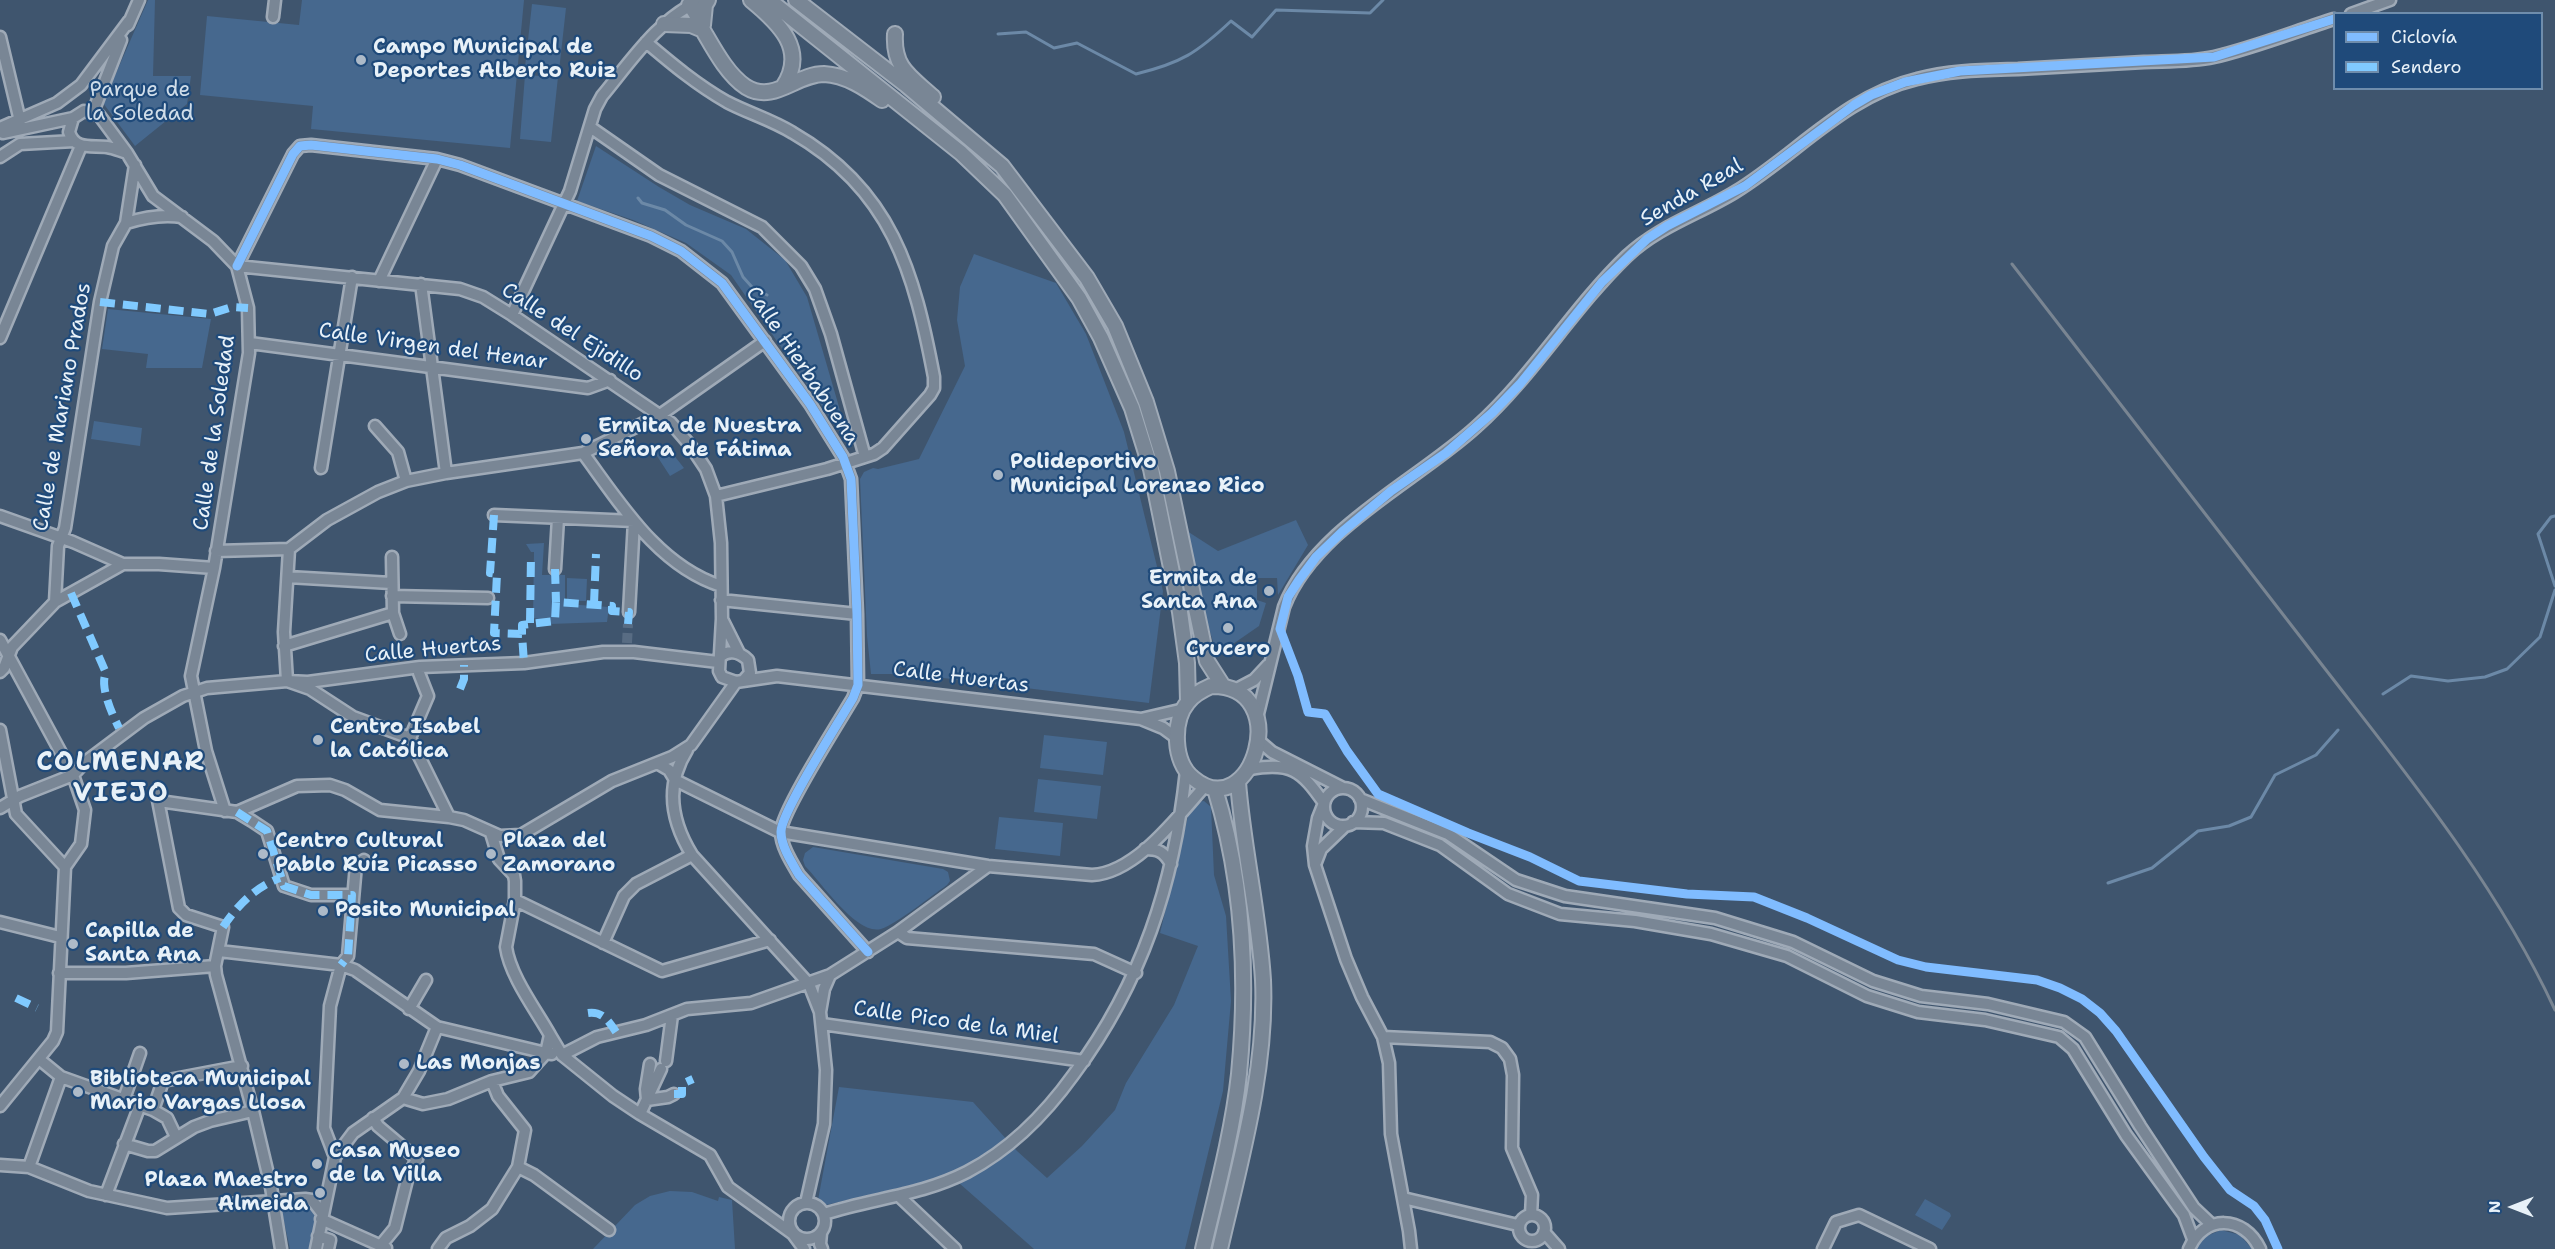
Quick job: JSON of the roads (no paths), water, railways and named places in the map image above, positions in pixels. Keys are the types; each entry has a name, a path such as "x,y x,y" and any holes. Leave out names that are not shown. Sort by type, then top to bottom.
{"main road":[{"path":"703,30 705,5 708,0"},
{"path":"751,0 766,12 785,33 791,48 794,63 791,75 782,89"},
{"path":"769,0 961,153 1005,195 1079,298 1101,338 1132,408 1150,469 1178,602 1187,663 1186,705 1178,739 1178,752 1186,771 1210,787 1223,814 1240,912 1244,985 1239,1076 1203,1249"},
{"path":"796,0 906,85 1002,166"},
{"path":"695,3 703,30 731,73 745,86 758,93 770,93 807,76 824,74 845,79 874,94 961,153"},
{"path":"664,24 691,25 703,30"},
{"path":"895,34 894,50 903,70 974,133 1002,166 1087,278 1115,326 1146,402 1167,471 1207,661 1229,688 1247,700 1257,718 1258,740 1250,769 1238,782 1210,787"},
{"path":"1186,705 1199,692 1211,686 1229,688"},
{"path":"1220,1249 1256,1087 1263,982 1256,902 1238,782"}],"street":[{"path":"93,112 139,0"},
{"path":"273,17 275,0"},
{"path":"2356,12 2390,0"},
{"path":"512,315 564,204 602,96 646,42 664,24 695,3"},
{"name":"Senda Real","path":"1257,718 1288,597 1316,557 1359,517 1391,491 1446,453 1492,413 1520,384 1602,282 1629,255 1667,226 1745,186 1854,105 1891,87 1937,74 2214,57 2333,19"},
{"path":"0,128 57,103 81,85 129,21"},
{"path":"0,37 20,121"},
{"path":"646,42 689,79 728,102 793,132 833,160 869,198 898,243 914,284 934,377 934,387 930,395 883,448 846,463 716,496"},
{"path":"0,134 73,118 84,111 93,112 103,121 103,136 82,144 0,338"},
{"path":"73,118 69,127 82,144"},
{"name":"Calle de la Soledad","path":"103,121 127,153 153,196 213,241 237,266 248,308 250,343 214,568 191,676 206,750 225,812"},
{"path":"590,127 659,175 762,227 801,266 815,289 831,334 865,457"},
{"path":"0,157 20,144 82,144 109,147 127,153"},
{"name":"Calle Hierbabuena","path":"237,266 293,154 300,146 311,145 437,159 460,165 651,236 681,251 722,283 810,404 846,463 851,479 852,495 858,685"},
{"path":"380,280 437,159"},
{"name":"Calle de Mariano Prados","path":"55,602 58,546 62,537 74,478 101,296 113,246 126,223 135,165"},
{"path":"126,223 151,216 168,215 184,218"},
{"name":"Calle del Ejidillo","path":"237,266 421,284 460,289 483,297 660,414 690,445 706,469 716,496 721,543 722,619 719,659"},
{"path":"321,468 352,277"},
{"path":"421,284 446,473"},
{"path":"216,551 289,549 327,520 378,492 406,481 583,453 660,414 765,341"},
{"name":"Calle Virgen del Henar","path":"250,343 588,388 610,380"},
{"path":"375,426 398,452 406,481"},
{"path":"583,453 653,543 700,578 721,586"},
{"path":"494,515 634,521"},
{"path":"0,516 62,537 123,564 214,568"},
{"path":"555,569 558,518"},
{"path":"629,612 634,521"},
{"path":"289,549 284,646 287,681 310,689 353,717 410,738 449,817"},
{"path":"392,557 393,613 400,634"},
{"path":"0,672 4,668 12,647 55,602 123,564"},
{"path":"288,577 391,583"},
{"path":"392,596 488,598"},
{"path":"721,600 857,614"},
{"path":"284,646 393,613"},
{"name":"Calle del Ejidillo","path":"722,619 739,653"},
{"path":"0,640 73,775 84,810 81,844 65,867 57,1032 39,1059 2,1100"},
{"name":"Calle Huertas","path":"0,808 73,775 84,763 155,711 194,692 287,681 308,682 420,667 524,663 627,647 719,659"},
{"path":"720,703 722,677 719,659 727,653 739,653 750,663 750,674 720,703 679,762 675,780 675,816 681,837 692,855 809,984 820,1012 826,1070 824,1124 806,1203"},
{"path":"1229,688 1254,680 1270,662"},
{"name":"Calle Huertas","path":"750,663 777,676"},
{"path":"410,738 428,696 419,674 420,667"},
{"name":"Calle Huertas","path":"740,682 777,676 1141,719 1163,728 1178,739"},
{"path":"722,677 740,682"},
{"path":"858,685 853,698 788,810 780,832 799,875 868,952"},
{"name":"Calle Huertas","path":"1141,719 1186,705"},
{"path":"0,730 16,814 65,867"},
{"path":"1258,740 1272,752 1353,791 1359,799 1448,834 1516,879 1565,896 1715,918 1793,942 1873,981 1921,996 1988,1004 2064,1022 2085,1037 2194,1208 2212,1225"},
{"path":"281,1249 253,1111 215,966 223,927 186,915 179,908 157,795 225,812 237,812 297,786 338,787 388,812 449,817 464,820 492,834 510,836 530,831 612,781 657,764 691,745"},
{"path":"657,764 669,770 675,780 780,832 988,866 1105,874 1119,869 1145,849 1181,812 1210,787"},
{"path":"1250,769 1272,766 1286,768 1308,780 1324,803 1329,820 1349,824 1384,823 1440,845 1508,894 1560,914 1635,921 1712,934 1787,956 1867,996 1918,1012 1985,1020 2059,1037 2073,1049 2126,1135 2184,1215 2191,1244"},
{"path":"824,1214 900,1197 937,1186 969,1171 1009,1145 1063,1089 1112,1020 1136,973 1155,922 1171,864 1186,771"},
{"path":"1343,788 1329,794 1318,818 1313,846 1315,865 1346,959 1362,998 1383,1037 1389,1064 1391,1134 1411,1249"},
{"path":"1315,865 1321,849 1332,836 1360,814 1359,799"},
{"path":"237,812 267,831 284,886 311,895 352,895"},
{"path":"492,834 499,859 514,875 515,900 506,947 507,954 513,970 561,1055 640,1114 710,1155 728,1187 794,1234 820,1244 824,1214 817,1206 806,1203 794,1209 790,1215 790,1228 794,1234 804,1249"},
{"path":"1145,849 1157,849 1165,854 1171,864"},
{"path":"603,943 624,896 636,884 692,855"},
{"path":"335,1157 324,1128 330,1006 341,965 348,956 356,865 364,860"},
{"path":"953,860 963,872 960,886"},
{"path":"219,951 341,965 355,970 437,1027 561,1055 597,1037 646,1025 687,1009 751,1003 830,975 898,932 988,866"},
{"path":"515,900 662,971 770,940"},
{"path":"0,922 60,937"},
{"path":"898,932 907,938 1094,954 1136,973"},
{"path":"59,973 126,973 215,966"},
{"path":"820,1012 824,989 830,975"},
{"path":"409,1009 426,980"},
{"path":"640,1114 663,1065 672,1015"},
{"name":"Calle Pico de la Miel","path":"822,1024 1084,1061"},
{"path":"315,1249 335,1157 353,1133 403,1098 418,1071 437,1027"},
{"path":"403,1098 423,1104 448,1098 492,1081 529,1072 546,1053 550,1035"},
{"path":"1383,1037 1490,1042 1502,1048 1510,1059 1513,1075 1512,1148 1532,1195 1530,1215"},
{"path":"124,1099 140,1053"},
{"path":"39,1059 61,1077 153,1110 167,1118 176,1137"},
{"path":"647,1100 646,1089 650,1064"},
{"path":"153,1110 163,1081 242,1066"},
{"path":"29,1167 61,1077"},
{"path":"438,1249 446,1238 476,1222 492,1209 518,1167 525,1130 498,1096 492,1081"},
{"path":"647,1100 674,1094"},
{"path":"105,1195 140,1105"},
{"path":"124,1144 155,1151 176,1137 210,1121 253,1111"},
{"path":"0,1165 29,1167 89,1191 167,1208 312,1200 321,1216 335,1225 384,1247 395,1228 408,1176 417,1159 383,1130 374,1118"},
{"path":"518,1167 534,1175 609,1230"},
{"path":"900,1197 955,1249"},
{"path":"1403,1198 1518,1225"},
{"path":"1544,1232 1539,1239 1525,1245 1518,1225 1523,1218 1530,1215 1542,1220 1544,1232 1560,1249"},
{"path":"1823,1249 1836,1222 1859,1215 1930,1249"},
{"path":"2191,1244 2201,1231 2212,1225 2230,1223 2240,1226 2255,1239 2260,1249"},
{"path":"318,1236 329,1244 335,1225"}],"waterway":[{"path":"998,34 1026,32 1054,48 1077,43 1136,74 1165,66 1188,55 1231,21 1252,37 1276,10 1370,13 1383,0"},
{"path":"638,198 642,203 665,210 686,225 722,241 732,252 743,277 752,287 767,295"},
{"path":"2555,516 2551,517 2538,534 2555,586"},
{"path":"2383,694 2411,676 2448,681 2485,677 2507,669 2540,637 2555,590"},
{"path":"2108,883 2152,868 2198,831 2229,826 2251,817 2275,775 2316,755 2338,730"}],"tunnel":[{"path":"627,643 628,624"}],"railway":[{"path":"2012,264 2416,786 2477,872 2505,917 2555,1010"}],"place":[{"name":"Campo Municipal de Deportes Alberto Ruiz","path":"361,60"},
{"name":"Ermita de Nuestra Señora de Fátima","path":"586,439"},
{"name":"Polideportivo Municipal Lorenzo Rico","path":"998,475"},
{"name":"Ermita de Santa Ana","path":"1269,591"},
{"name":"Crucero","path":"1228,628"},
{"name":"Centro Isabel la Católica","path":"318,740"},
{"name":"Centro Cultural Pablo Ruíz Picasso","path":"263,854"},
{"name":"Plaza del Zamorano","path":"491,854"},
{"name":"Posito Municipal","path":"323,911"},
{"name":"Capilla de Santa Ana","path":"73,944"},
{"name":"Las Monjas","path":"404,1064"},
{"name":"Biblioteca Municipal Mario Vargas Llosa","path":"78,1092"},
{"name":"Casa Museo de la Villa","path":"317,1164"},
{"name":"Plaza Maestro Almeida","path":"320,1193"}],"district":[{"name":"COLMENAR VIEJO","path":"121,778"}],"park label":[{"name":"Parque de la Soledad","path":"140,103"}]}
